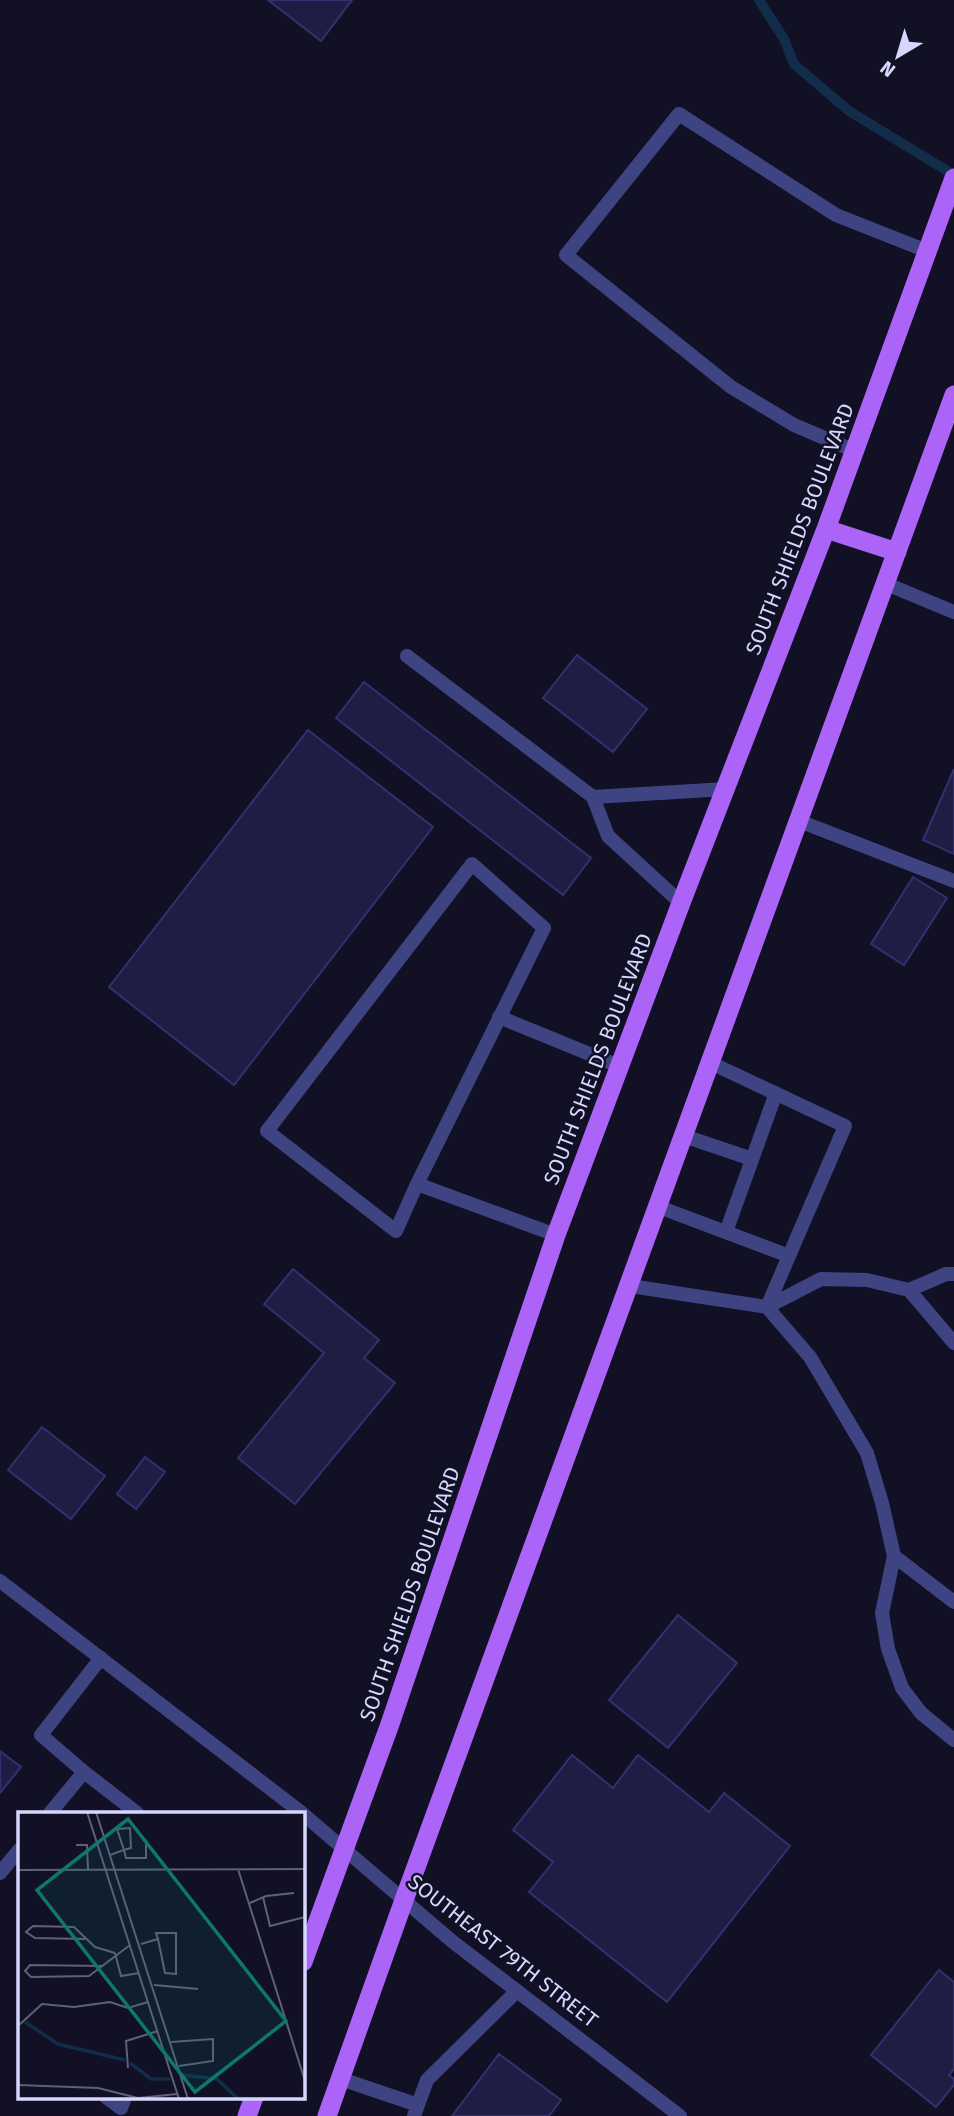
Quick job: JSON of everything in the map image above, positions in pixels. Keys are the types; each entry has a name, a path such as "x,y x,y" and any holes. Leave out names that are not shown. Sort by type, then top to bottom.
{"main road":[{"name":"SOUTH SHIELDS BOULEVARD","path":"304,1959 394,1711 556,1235 826,529 954,178"},
{"path":"327,2116 954,395"},
{"path":"826,529 897,552"},
{"path":"247,2116 254,2098"}],"street":[{"path":"855,451 794,425 731,387 566,255 680,114 836,215 927,251"},
{"path":"884,583 954,612"},
{"path":"407,656 593,797 608,836 681,903"},
{"path":"593,797 726,789"},
{"path":"799,821 954,881"},
{"path":"472,864 544,928 417,1184 396,1231 267,1131 472,864"},
{"path":"499,1017 619,1066"},
{"path":"711,1063 845,1126 767,1307"},
{"path":"726,1232 776,1093"},
{"path":"684,1136 752,1159"},
{"path":"417,1184 556,1235"},
{"path":"659,1207 789,1256"},
{"path":"909,1290 946,1274 954,1274"},
{"path":"630,1286 767,1307 821,1279 867,1280 909,1290 954,1343"},
{"path":"767,1307 810,1357 867,1452 894,1556 882,1613 888,1649 902,1688 921,1713 954,1740"},
{"path":"894,1556 954,1602"},
{"name":"SOUTHEAST 79TH STREET","path":"0,1581 299,1812"},
{"path":"101,1658 41,1735 136,1812"},
{"path":"51,1812 84,1772"},
{"name":"SOUTHEAST 79TH STREET","path":"304,1816 517,1991 680,2116"},
{"path":"0,1873 18,1851"},
{"path":"341,2078 416,2110 428,2080 517,1991"},
{"path":"107,2098 121,2108 125,2098"}],"building":[{"path":"268,0 352,0 321,41"},
{"path":"577,655 647,709 613,752 543,698"},
{"path":"364,682 591,858 563,895 336,718"},
{"path":"308,730 433,827 234,1085 109,987"},
{"path":"954,769 954,854 923,840"},
{"path":"913,877 947,898 904,965 871,944"},
{"path":"293,1269 379,1340 364,1358 395,1383 295,1504 238,1458 324,1353 264,1304"},
{"path":"42,1427 105,1476 71,1519 8,1470"},
{"path":"145,1457 165,1472 136,1509 117,1494"},
{"path":"678,1615 737,1663 668,1748 609,1700"},
{"path":"0,1751 21,1767 0,1793"},
{"path":"572,1755 613,1788 638,1755 709,1812 724,1793 790,1846 667,2002 529,1892 553,1862 513,1830"},
{"path":"939,1970 954,1982 954,2069 949,2075 954,2079 954,2085 936,2107 871,2055"},
{"path":"499,2054 561,2100 549,2116 452,2116"}],"waterway":[{"path":"759,0 784,39 794,64 849,111 954,175"}]}
